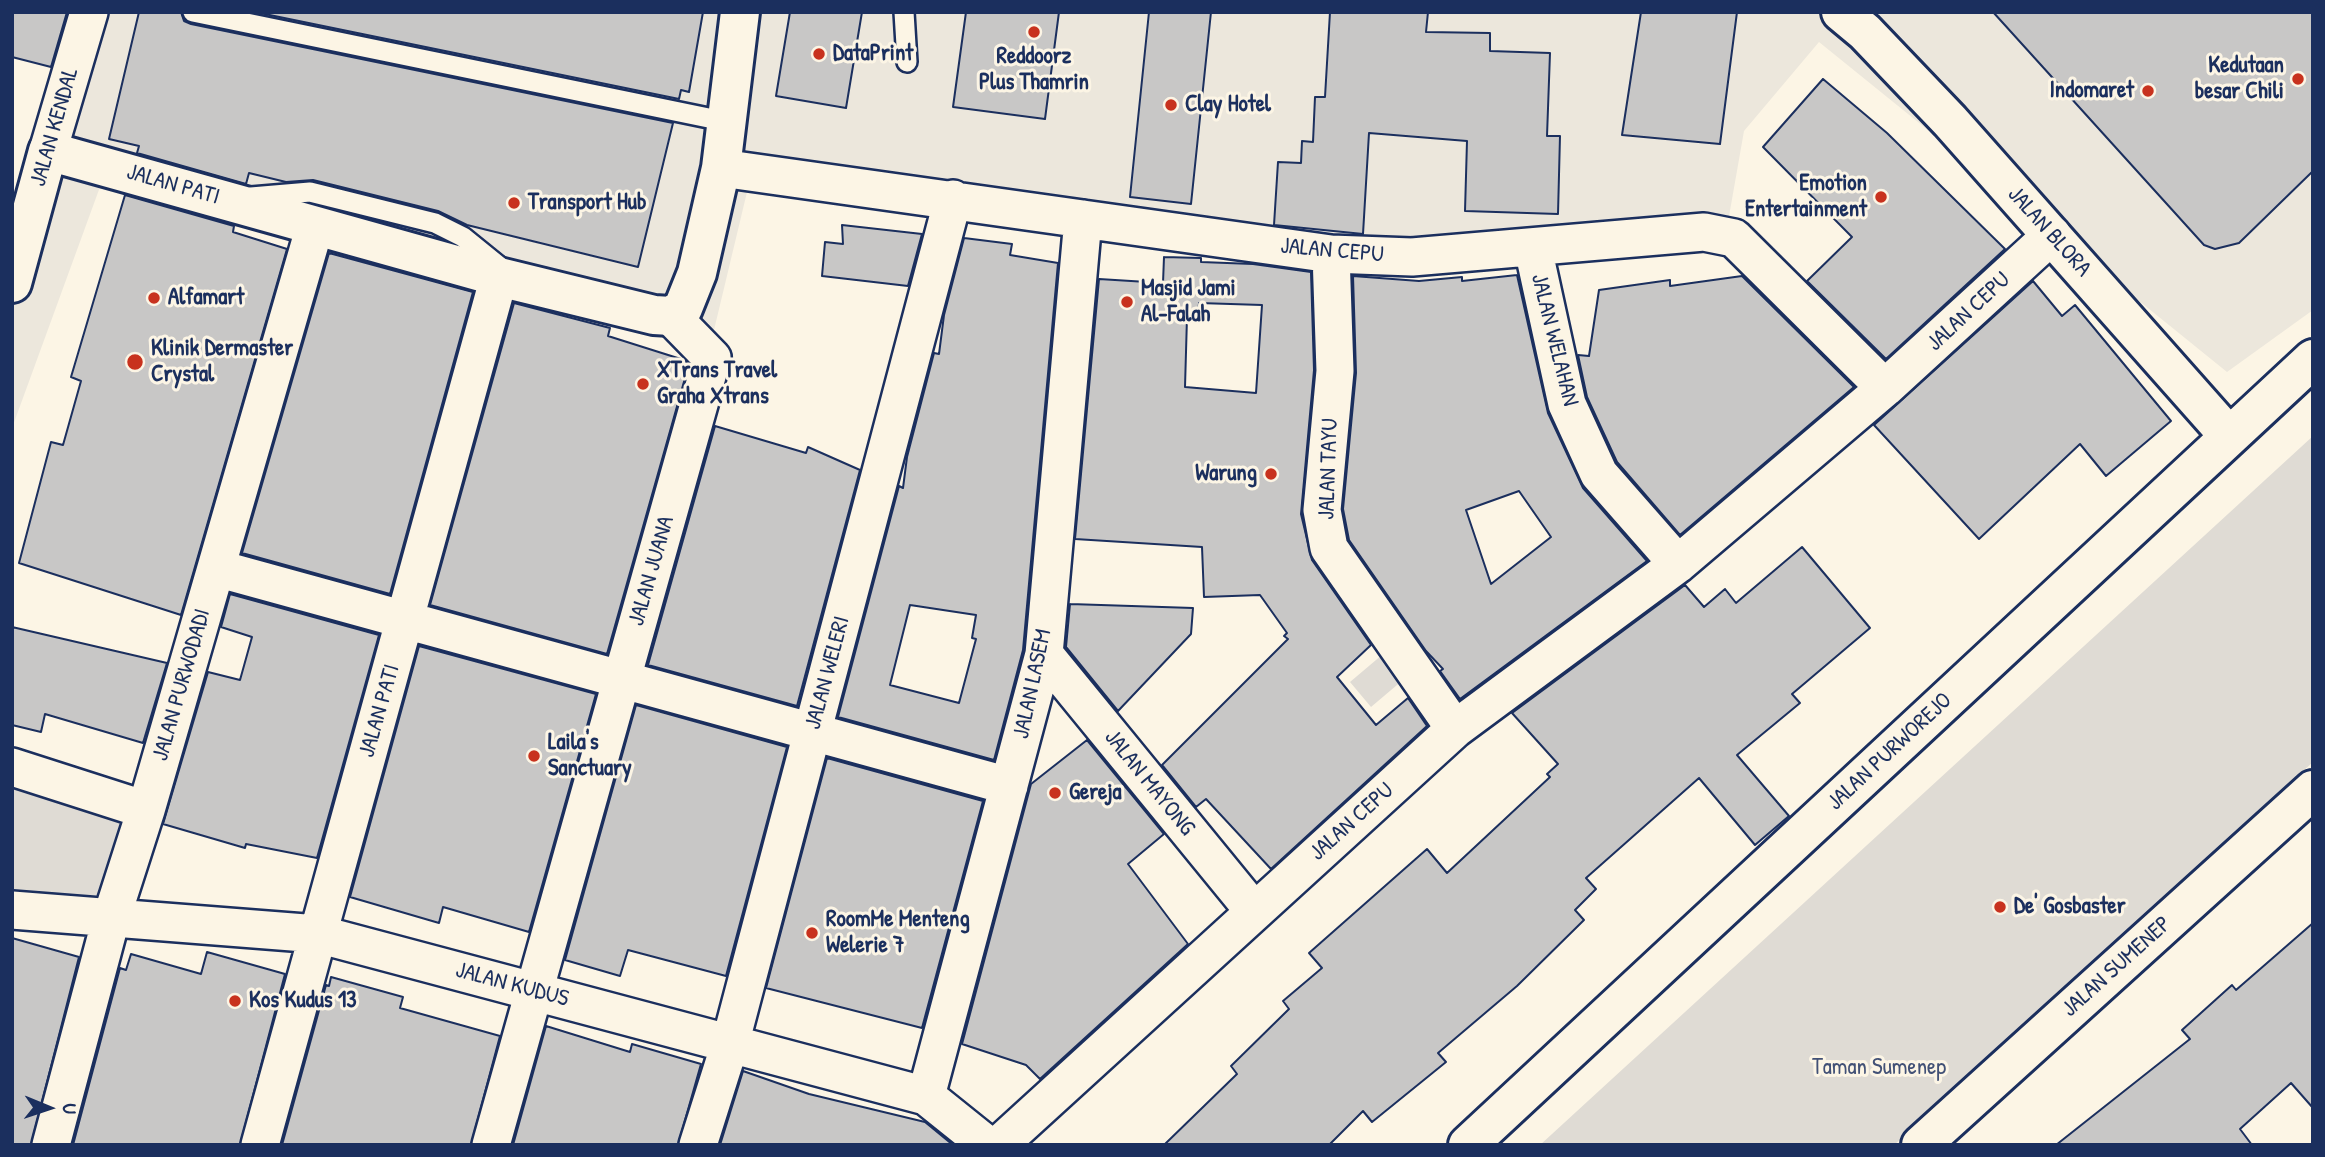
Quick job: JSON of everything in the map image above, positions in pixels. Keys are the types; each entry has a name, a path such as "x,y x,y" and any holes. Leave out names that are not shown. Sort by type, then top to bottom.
{"street":[{"name":"JALAN KENDAL","path":"12,282 89,12"},
{"path":"671,316 682,308 697,273 721,168 740,12"},
{"name":"JALAN BLORA","path":"1855,19 1951,121 2229,436"},
{"name":"JALAN PATI","path":"48,151 544,289 654,315 671,316"},
{"name":"JALAN CEPU","path":"721,168 1331,254 1412,257 1704,232 1734,238 1885,388"},
{"name":"JALAN WELERI","path":"698,1145 730,1044 953,199"},
{"name":"JALAN LASEM","path":"926,1096 1044,654 1083,219"},
{"name":"JALAN PURWODADI","path":"51,1145 111,919 146,810 315,226"},
{"name":"JALAN CEPU","path":"999,1145 1455,729 1678,564 1885,388 2052,235"},
{"name":"JALAN WELAHAN","path":"1533,248 1567,404 1600,474 1678,564"},
{"name":"JALAN TAYU","path":"1331,254 1335,370 1322,510 1329,548 1455,729"},
{"name":"JALAN PATI","path":"260,1145 499,277"},
{"name":"JALAN JUANA","path":"491,1145 712,358 671,316"},
{"name":"JALAN PURWOREJO","path":"1468,1145 2313,359"},
{"path":"216,568 1009,786"},
{"name":"JALAN MAYONG","path":"1044,654 1254,911"},
{"path":"12,766 146,810"},
{"name":"JALAN SUMENEP","path":"1921,1145 2313,790"},
{"name":"JALAN KUDUS","path":"12,910 318,934 926,1096 986,1145"}],"lane":[{"path":"193,12 728,122"},
{"path":"904,12 907,62"},
{"path":"225,200 310,192 435,223 463,237 508,272 544,289"}],"shaded area":[{"path":"95,12 2313,12 2313,310 2227,372 1819,42 1744,131 1725,239 1332,260 753,167 714,330 671,316 108,165 12,428 12,296"}],"green space":[{"name":"Taman Sumenep","path":"2313,436 2313,762 1894,1145 1540,1145"},
{"path":"1389,649 1410,674 1371,707 1350,682"},
{"path":"12,779 129,814 103,904 12,896"}],"building":[{"path":"12,12 67,12 51,67 12,57"},
{"name":"Transport Hub","path":"139,12 181,12 184,21 191,24 673,123 638,267 467,225 438,211 313,180 286,182 249,173 246,184 137,153 139,146 109,139"},
{"path":"255,12 703,12 689,92 681,90 679,99"},
{"name":"DataPrint","path":"790,12 862,12 846,108 776,96"},
{"path":"966,12 1059,12 1045,119 953,107"},
{"name":"Clay Hotel","path":"1149,12 1211,12 1191,204 1130,197"},
{"path":"1330,12 1428,12 1426,32 1490,33 1490,51 1550,53 1547,136 1560,136 1558,214 1465,211 1467,141 1369,133 1363,234 1274,225 1278,162 1301,163 1302,141 1313,142 1315,97 1325,97"},
{"path":"1641,12 1737,12 1720,144 1622,135"},
{"path":"1993,12 2313,12 2313,171 2239,243 2215,249 2204,245"},
{"name":"Emotion Entertainment","path":"1823,79 1887,133 2005,249 1886,359 1807,281 1852,237 1763,147"},
{"path":"125,195 234,226 233,232 287,249 181,615 19,563 51,442 63,445 81,381 71,377"},
{"path":"842,225 922,234 908,286 822,276 825,242 843,244"},
{"path":"964,238 1012,244 1010,255 1058,263 1023,650 994,760 838,717 899,486 903,488 907,457 934,353 939,354 944,315","holes":["910,605 976,615 972,638 976,639 959,703 890,685"]},
{"path":"329,253 473,292 390,594 242,553"},
{"path":"1164,257 1201,258 1201,262 1253,264 1311,272 1314,370 1301,514 1312,560 1371,645 1337,677 1376,725 1408,698 1427,726 1271,869 1206,799 1196,807 1162,765 1288,639 1284,636 1287,633 1260,595 1204,597 1202,547 1075,539 1099,279 1163,283","holes":["1199,303 1262,305 1256,393 1185,387 1187,317 1198,317"]},
{"path":"1517,275 1548,413 1583,488 1647,561 1460,699 1440,671 1443,669 1426,651 1349,540 1343,509 1356,373 1353,276 1419,281 1462,277 1462,281","holes":["1519,491 1551,537 1491,584 1466,510"]},
{"path":"1742,276 1854,387 1680,535 1617,462 1587,397 1578,355 1589,356 1599,290 1670,280 1670,286"},
{"path":"2033,281 2062,316 2075,305 2171,421 2106,476 2080,444 1979,539 1874,425"},
{"path":"514,303 610,328 608,336 684,360 689,364 607,654 430,605"},
{"path":"715,426 806,453 808,447 860,470 797,706 648,665"},
{"path":"1802,547 1870,628 1792,694 1800,703 1737,755 1789,816 1755,845 1699,778 1586,878 1596,889 1575,910 1584,920 1517,986 1438,1053 1446,1062 1372,1122 1363,1111 1329,1145 1164,1145 1237,1074 1231,1066 1289,1009 1283,1001 1322,968 1309,953 1427,849 1447,873 1550,777 1547,774 1558,764 1512,713 1685,585 1704,607 1725,589 1736,603"},
{"path":"230,594 379,635 317,858 246,844 245,848 163,824 208,672 240,680 252,637 221,627"},
{"path":"1070,604 1193,608 1191,634 1118,711 1066,647"},
{"path":"12,627 167,663 143,743 45,714 41,732 12,725"},
{"path":"419,646 596,694 529,932 443,907 439,923 350,897"},
{"path":"636,705 787,747 726,976 628,950 620,976 565,960"},
{"path":"1087,740 1164,834 1128,864 1188,944 1040,1079 1026,1065 962,1044 1031,784"},
{"path":"827,758 983,801 922,1028 766,988"},
{"path":"2313,923 2313,1108 2291,1083 2240,1129 2252,1145 2056,1145 2190,1039 2182,1030 2232,985 2236,990"},
{"path":"12,938 79,957 31,1145 12,1145"},
{"path":"207,952 285,974 240,1145 73,1145 120,968 126,970 131,954 201,974"},
{"path":"331,977 403,997 400,1008 500,1036 471,1145 282,1145 326,985 329,986"},
{"path":"546,1026 630,1052 632,1044 701,1064 678,1145 513,1145"},
{"path":"743,1071 809,1094 925,1122 953,1145 720,1145"}],"place":[{"name":"Reddoorz Plus Thamrin","path":"1034,32"},
{"name":"DataPrint","path":"819,54"},
{"name":"Kedutaan besar Chili","path":"2298,79"},
{"name":"Indomaret","path":"2148,91"},
{"name":"Clay Hotel","path":"1171,105"},
{"name":"Emotion Entertainment","path":"1881,197"},
{"name":"Transport Hub","path":"514,203"},
{"name":"Alfamart","path":"154,298"},
{"name":"Masjid Jami Al-Falah","path":"1127,302"},
{"name":"Klinik Dermaster Crystal","path":"135,362"},
{"name":"XTrans Travel Graha Xtrans","path":"643,384"},
{"name":"Warung","path":"1271,474"},
{"name":"Laila's Sanctuary","path":"534,756"},
{"name":"Gereja","path":"1055,793"},
{"name":"De' Gosbaster","path":"2000,907"},
{"name":"RoomMe Menteng Welerie 7","path":"812,933"},
{"name":"Kos Kudus 13","path":"235,1001"}]}
